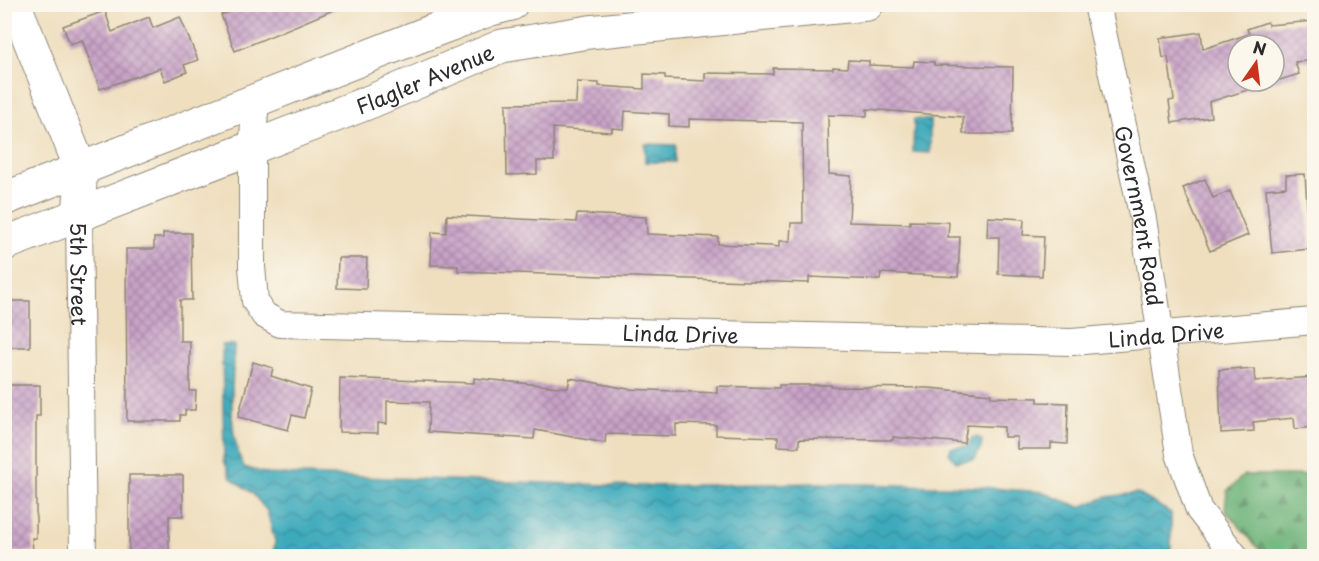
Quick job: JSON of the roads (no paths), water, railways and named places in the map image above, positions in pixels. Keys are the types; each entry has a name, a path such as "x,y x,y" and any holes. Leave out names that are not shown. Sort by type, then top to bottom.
{"main road":[{"name":"Flagler Avenue","path":"4,244 252,148 502,46 580,34 867,4"},
{"name":"Flagler Avenue","path":"4,200 497,6"}],"street":[{"name":"5th Street","path":"15,4 81,170 79,214 83,556"},
{"name":"Government Road","path":"1097,4 1143,219 1179,454 1199,510 1235,556"},
{"path":"497,6 502,46"},
{"name":"Linda Drive","path":"256,101 252,148 252,267 255,301 264,315 280,324 1072,342 1314,321"}],"water":[{"path":"914,119 930,120 930,153 913,152"},
{"path":"645,144 676,145 675,162 645,162"},
{"path":"222,345 234,345 232,408 238,453 244,467 268,474 639,486 820,483 981,487 1042,492 1080,507 1106,497 1137,493 1171,513 1171,552 1168,556 273,556 275,541 267,511 253,494 231,478 224,460"},
{"path":"977,437 982,440 981,448 975,459 956,462 949,454 951,448 968,446 972,438"}]}
